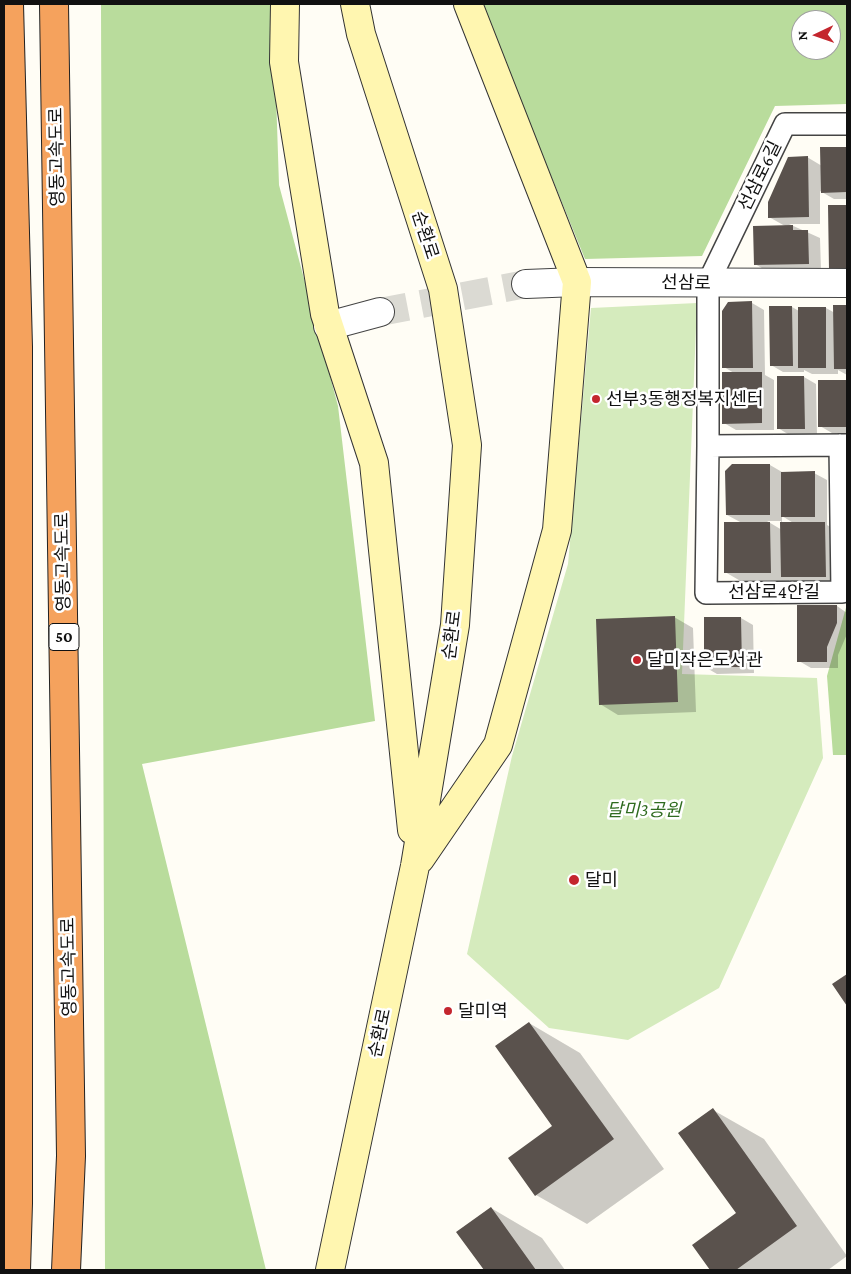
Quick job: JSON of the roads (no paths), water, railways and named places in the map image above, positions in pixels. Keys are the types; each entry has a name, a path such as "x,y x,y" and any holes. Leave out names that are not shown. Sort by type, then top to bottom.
{"highway":[{"path":"9,4 18,347 18,1204 14,1270"},
{"name":"영동고속도로","path":"54,4 71,1156 66,1270"}],"main road":[{"path":"285,4 284,62 328,326 374,463 415,866"},
{"name":"순환로","path":"330,1270 415,866 455,626 467,445 443,290 361,34 355,4"},
{"path":"415,866 498,745 501,736 557,530 578,282 468,4"}],"street":[{"name":"선삼로6길","path":"708,284 785,124 847,124"},
{"name":"선삼로","path":"526,284 578,282 708,284 847,283"},
{"name":"선삼로4안길","path":"708,284 706,593 842,592 844,445 708,446"},
{"path":"328,326 380,312"}],"tunnel":[{"path":"380,312 526,284"}],"place":[{"name":"선부3동행정복지센터","path":"596,399"},
{"name":"달미작은도서관","path":"637,660"},
{"name":"달미","path":"574,880"},
{"name":"달미역","path":"448,1011"}],"park label":[{"name":"달미3공원","path":"644,810"}]}
